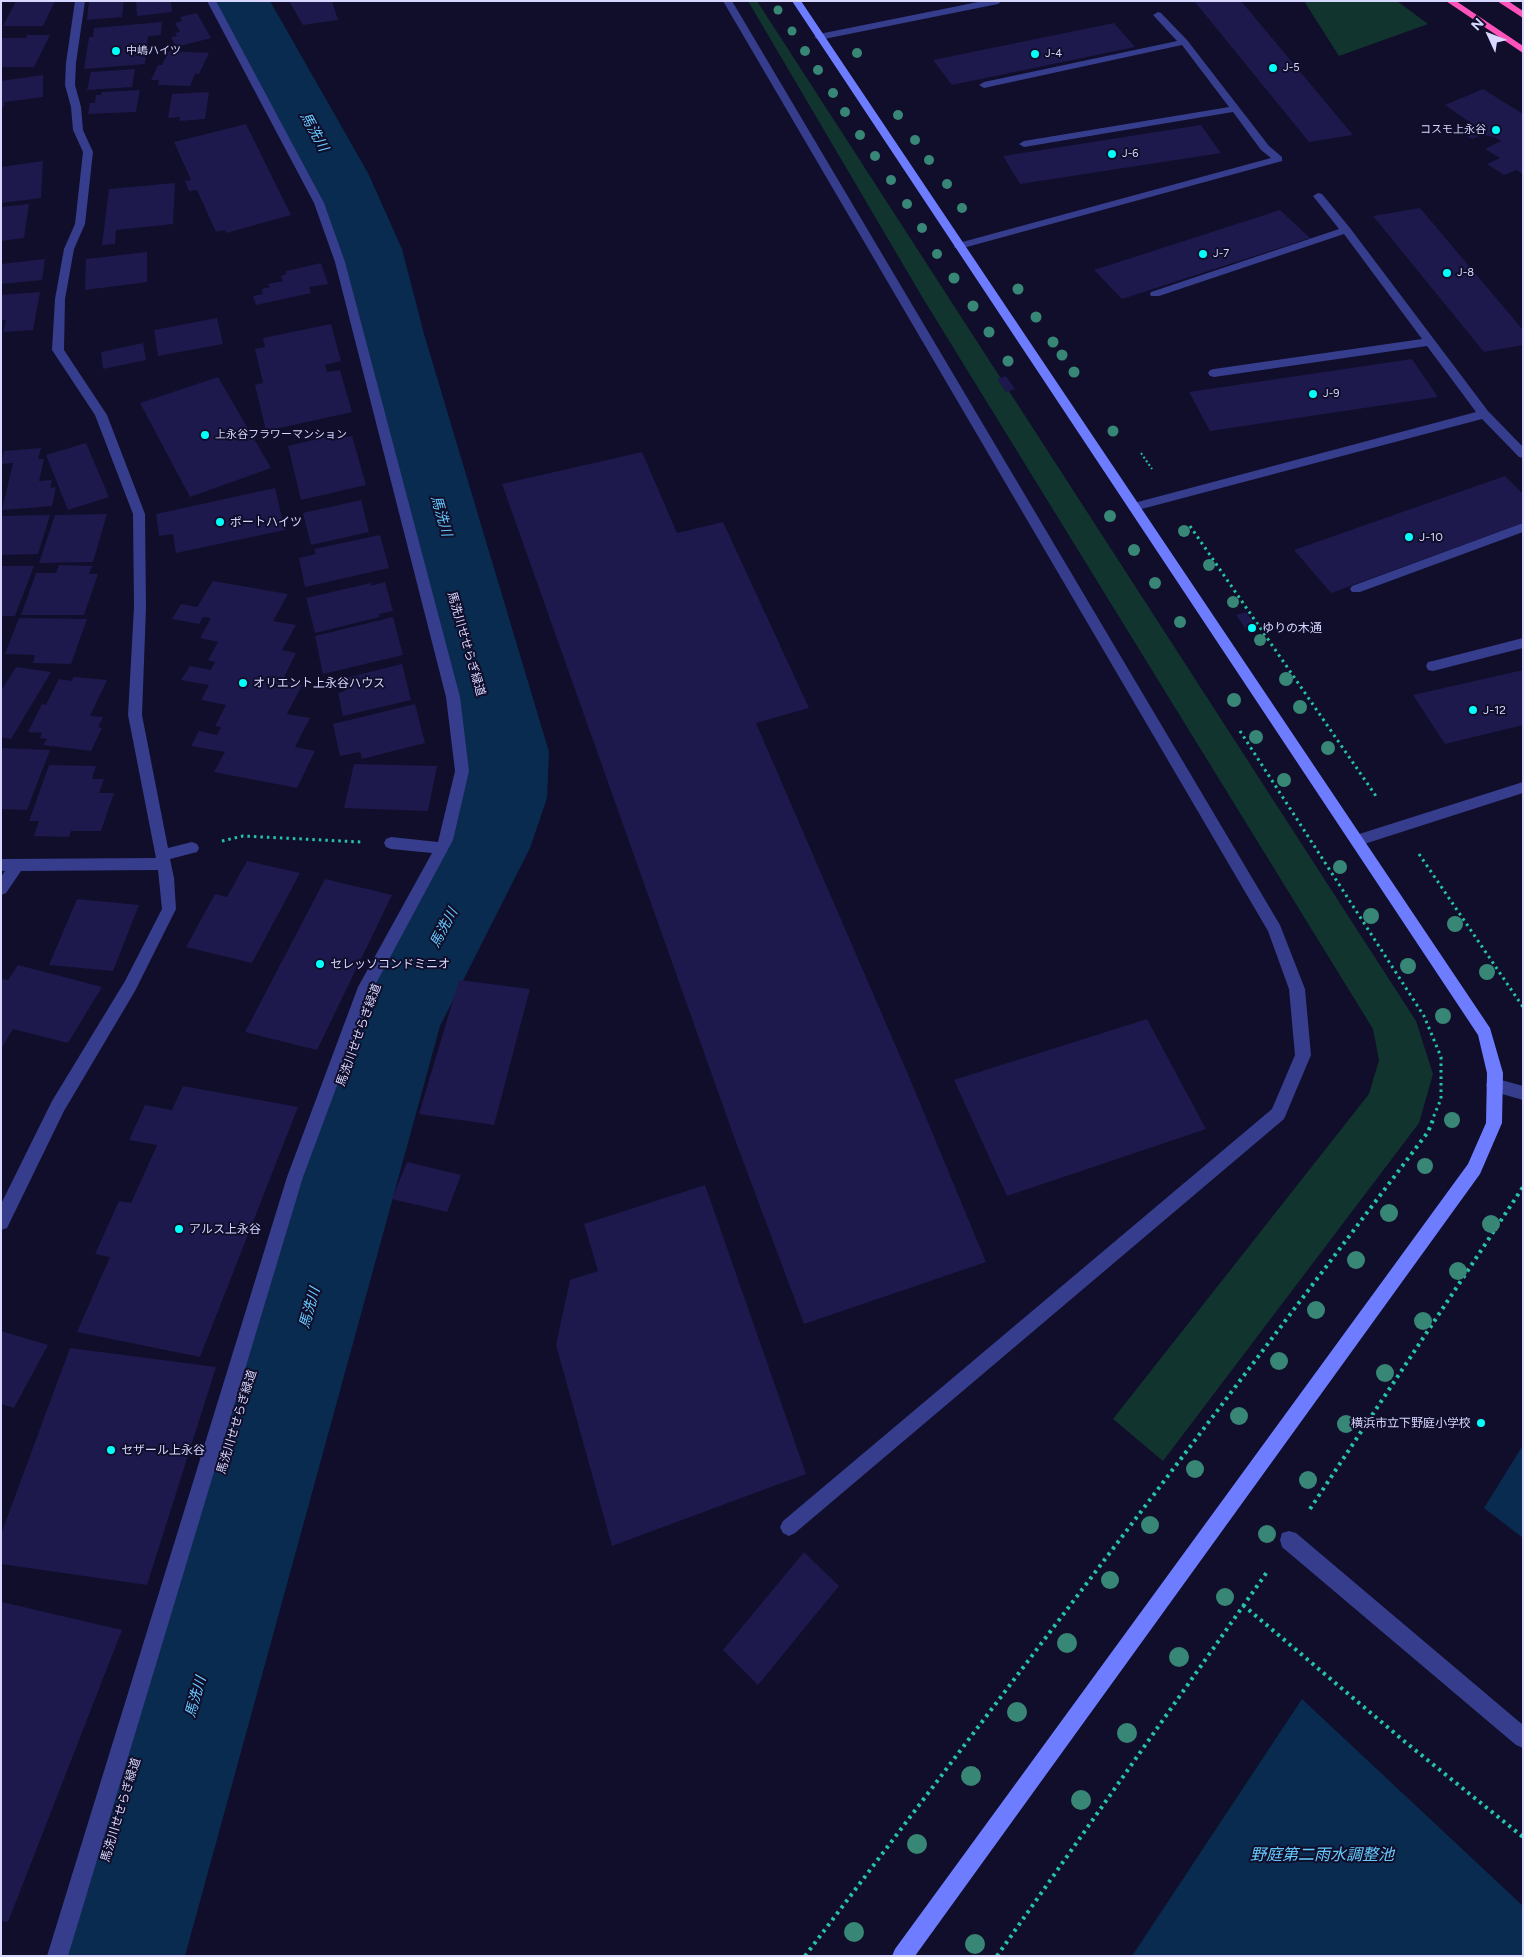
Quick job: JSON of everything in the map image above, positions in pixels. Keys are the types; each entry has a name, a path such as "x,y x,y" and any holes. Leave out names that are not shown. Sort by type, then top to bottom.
{"highway":[{"path":"1450,1 1523,50"},
{"path":"1501,1 1523,15"}],"street":[{"path":"1,1222 58,1106 130,986 169,909 163,859 134,716 140,607 139,514 101,414 58,350 60,299 69,249 80,224 85,199 88,152 78,130 76,107 70,85 71,63 80,1"},
{"path":"57,1956 295,1177 366,987 446,840 462,771 453,697 340,262 319,203 211,1"},
{"path":"727,1 1275,929 1297,989 1302,1055 1278,1114 789,1527"},
{"path":"796,1 1358,840 1485,1033 1495,1073 1494,1123 1474,1169 902,1956"},
{"path":"819,37 998,1"},
{"path":"959,246 1274,164 1278,159 1265,148 1184,42 1158,15"},
{"path":"984,85 1184,42"},
{"path":"1024,144 1234,109"},
{"path":"1318,196 1346,230 1484,414 1523,454"},
{"path":"1154,294 1346,230"},
{"path":"1214,373 1429,342"},
{"path":"1134,507 1484,414"},
{"path":"1356,589 1523,527"},
{"path":"1433,666 1523,643"},
{"path":"1358,840 1523,787"},
{"path":"391,843 441,848"},
{"path":"1,865 163,859 192,848"},
{"path":"1,889 18,865"},
{"path":"1494,1085 1523,1093"},
{"path":"1289,1540 1523,1738"}],"path":[{"path":"1171,498 1383,806"},
{"path":"805,1956 1428,1132 1441,1099 1441,1057 1424,1016 1236,726"},
{"path":"1400,826 1523,1007"},
{"path":"192,848 243,836 391,843"},
{"path":"997,1956 1289,1540 1523,1187"},
{"path":"1243,1605 1404,1741 1523,1837"}],"green space":[{"path":"748,1 757,1 1416,1021 1433,1074 1419,1123 1163,1461 1113,1419 1369,1094 1379,1060 1373,1029 924,300"},
{"path":"1304,1 1397,1 1428,24 1339,56"}],"water":[{"path":"1523,1445 1523,1538 1484,1508"},
{"name":"野庭第二雨水調整池","path":"1302,1699 1523,1906 1523,1956 1132,1956"}],"building":[{"path":"16,1 55,1 43,26 3,26"},
{"path":"89,1 124,1 122,17 87,20"},
{"path":"136,1 171,1 172,12 137,16"},
{"path":"289,1 332,1 338,20 303,25"},
{"name":"J-5","path":"1241,1 1353,135 1309,142 1195,2"},
{"path":"197,13 211,38 176,47 171,37 177,36 175,33 180,32 175,23 182,21 180,17"},
{"name":"中嶋ハイツ","path":"162,22 161,35 148,36 145,64 84,69 89,37 93,37 94,28"},
{"name":"J-4","path":"1114,23 1135,47 952,85 933,60"},
{"path":"27,35 50,35 34,67 1,67 1,38 26,38"},
{"path":"169,51 209,53 199,74 195,74 190,86 158,85 159,80 151,80 158,65 162,65"},
{"path":"135,69 132,87 87,90 91,72"},
{"path":"43,75 43,97 4,102 4,107 1,108 1,81"},
{"name":"コスモ上永谷","path":"1483,89 1523,114 1523,174 1516,170 1504,175 1487,164 1500,158 1485,149 1501,141 1495,137 1482,135 1472,139 1463,133 1477,127 1445,105"},
{"path":"140,90 136,112 88,114 90,103 95,103 96,95 101,95 102,92"},
{"path":"209,92 205,119 179,121 180,117 168,118 172,94"},
{"path":"246,124 291,215 226,233 225,230 216,232 197,190 189,191 185,181 191,180 174,142"},
{"name":"J-6","path":"1201,125 1221,153 1020,184 1003,156"},
{"path":"43,161 41,198 1,203 1,167"},
{"path":"175,183 173,224 116,230 115,244 102,245 109,189"},
{"path":"29,204 24,238 1,241 1,207"},
{"name":"J-8","path":"1420,208 1523,330 1523,345 1484,352 1373,216"},
{"name":"J-7","path":"1280,210 1310,238 1122,299 1094,270"},
{"path":"147,252 147,282 85,290 86,259"},
{"path":"45,259 42,280 1,284 1,264"},
{"path":"321,263 328,284 309,287 311,293 256,305 253,296 263,294 262,289 270,287 268,284 283,281 281,276 286,274 286,271"},
{"path":"40,292 33,330 3,332 6,320 1,320 1,295"},
{"path":"217,318 223,344 158,356 154,330"},
{"path":"331,324 341,361 325,365 327,372 340,370 352,412 266,431 255,385 263,383 255,349 265,347 263,338"},
{"path":"143,343 146,360 103,369 101,352"},
{"name":"J-9","path":"1412,359 1438,397 1210,431 1189,392"},
{"path":"1006,376 1015,389 1006,392 997,379"},
{"name":"上永谷フラワーマンション","path":"218,377 271,468 190,497 140,403"},
{"path":"335,435 336,439 352,436 366,485 301,500 288,446"},
{"path":"86,443 109,497 68,510 46,455"},
{"path":"41,448 38,459 44,459 39,481 52,480 50,488 56,487 52,506 2,510 13,463 1,464 4,451"},
{"path":"642,452 677,533 723,522 809,708 756,723 910,1079 986,1262 804,1324 733,1134 502,484"},
{"name":"J-10","path":"1505,476 1523,494 1523,523 1331,593 1294,550"},
{"name":"ポートハイツ","path":"275,488 285,530 176,553 173,534 159,536 156,514"},
{"path":"361,500 369,532 311,545 303,513"},
{"path":"107,514 93,562 39,563 55,515"},
{"path":"50,515 38,554 1,555 1,516"},
{"path":"380,535 389,568 305,587 299,558 316,554 314,549"},
{"path":"59,565 92,566 89,574 98,574 84,615 21,615 36,573 56,573"},
{"path":"1,566 34,566 15,616 1,616"},
{"name":"オリエント上永谷ハウス","path":"213,581 288,594 273,621 296,625 282,650 296,653 282,681 302,685 287,714 310,718 295,747 315,751 297,788 214,772 225,752 191,746 199,731 217,735 221,727 215,726 226,705 201,700 209,685 181,680 190,666 211,670 215,662 208,660 218,642 200,638 211,618 203,617 199,624 172,619 181,604 197,607"},
{"path":"385,582 393,611 379,614 380,617 315,633 306,598 371,583 371,586"},
{"path":"1246,612 1258,629 1247,631 1236,615"},
{"path":"393,617 403,655 323,674 315,636"},
{"path":"19,618 87,619 71,664 33,663 35,655 5,654"},
{"path":"402,664 411,700 343,716 338,693 345,691 342,679"},
{"path":"16,667 51,672 11,739 1,737 1,691"},
{"name":"J-12","path":"1523,670 1523,725 1445,744 1413,695"},
{"path":"74,677 107,680 90,716 103,717 98,727 102,728 91,751 43,745 47,739 40,738 42,733 28,732 42,704 46,705 59,679 71,681"},
{"path":"415,704 425,743 362,759 360,752 340,756 333,724"},
{"path":"1,748 50,750 27,810 1,809"},
{"path":"354,764 437,766 428,811 344,808"},
{"path":"49,765 96,766 92,779 104,779 99,793 114,793 101,831 71,831 69,837 34,836 39,821 29,821"},
{"path":"247,861 300,873 252,963 186,947 215,894 227,897"},
{"name":"セレッソコンドミニオ","path":"325,879 392,895 317,1050 245,1032"},
{"path":"77,899 139,905 113,971 49,965"},
{"path":"18,965 102,987 68,1043 13,1029 1,1049 1,979 8,980"},
{"path":"459,980 530,989 494,1125 419,1114"},
{"path":"1147,1019 1206,1129 1007,1196 954,1080"},
{"name":"アルス上永谷","path":"183,1086 298,1107 200,1357 77,1332 110,1257 95,1254 119,1201 131,1203 157,1145 129,1140 145,1105 172,1110"},
{"path":"407,1162 461,1175 447,1212 392,1199"},
{"path":"705,1185 806,1474 612,1546 556,1345 570,1280 598,1271 584,1224"},
{"path":"1,1331 48,1345 14,1408 1,1404"},
{"name":"セザール上永谷","path":"70,1348 216,1367 147,1585 1,1564 1,1534"},
{"path":"804,1552 839,1586 758,1685 723,1650"},
{"path":"2,1602 122,1630 8,1922 1,1921"}],"waterway":[{"name":"馬洗川","path":"120,1956 394,1021 486,848 504,798 507,752 390,334 369,249 337,173 242,1"}],"place":[{"name":"中嶋ハイツ","path":"116,51"},
{"name":"J-4","path":"1035,54"},
{"name":"J-5","path":"1273,68"},
{"name":"コスモ上永谷","path":"1496,130"},
{"name":"J-6","path":"1112,154"},
{"name":"J-7","path":"1203,254"},
{"name":"J-8","path":"1447,273"},
{"name":"J-9","path":"1313,394"},
{"name":"上永谷フラワーマンション","path":"205,435"},
{"name":"ポートハイツ","path":"220,522"},
{"name":"J-10","path":"1409,537"},
{"name":"ゆりの木通","path":"1252,628"},
{"name":"オリエント上永谷ハウス","path":"243,683"},
{"name":"J-12","path":"1473,710"},
{"name":"セレッソコンドミニオ","path":"320,964"},
{"name":"アルス上永谷","path":"179,1229"},
{"name":"横浜市立下野庭小学校","path":"1481,1423"},
{"name":"セザール上永谷","path":"111,1450"}]}
